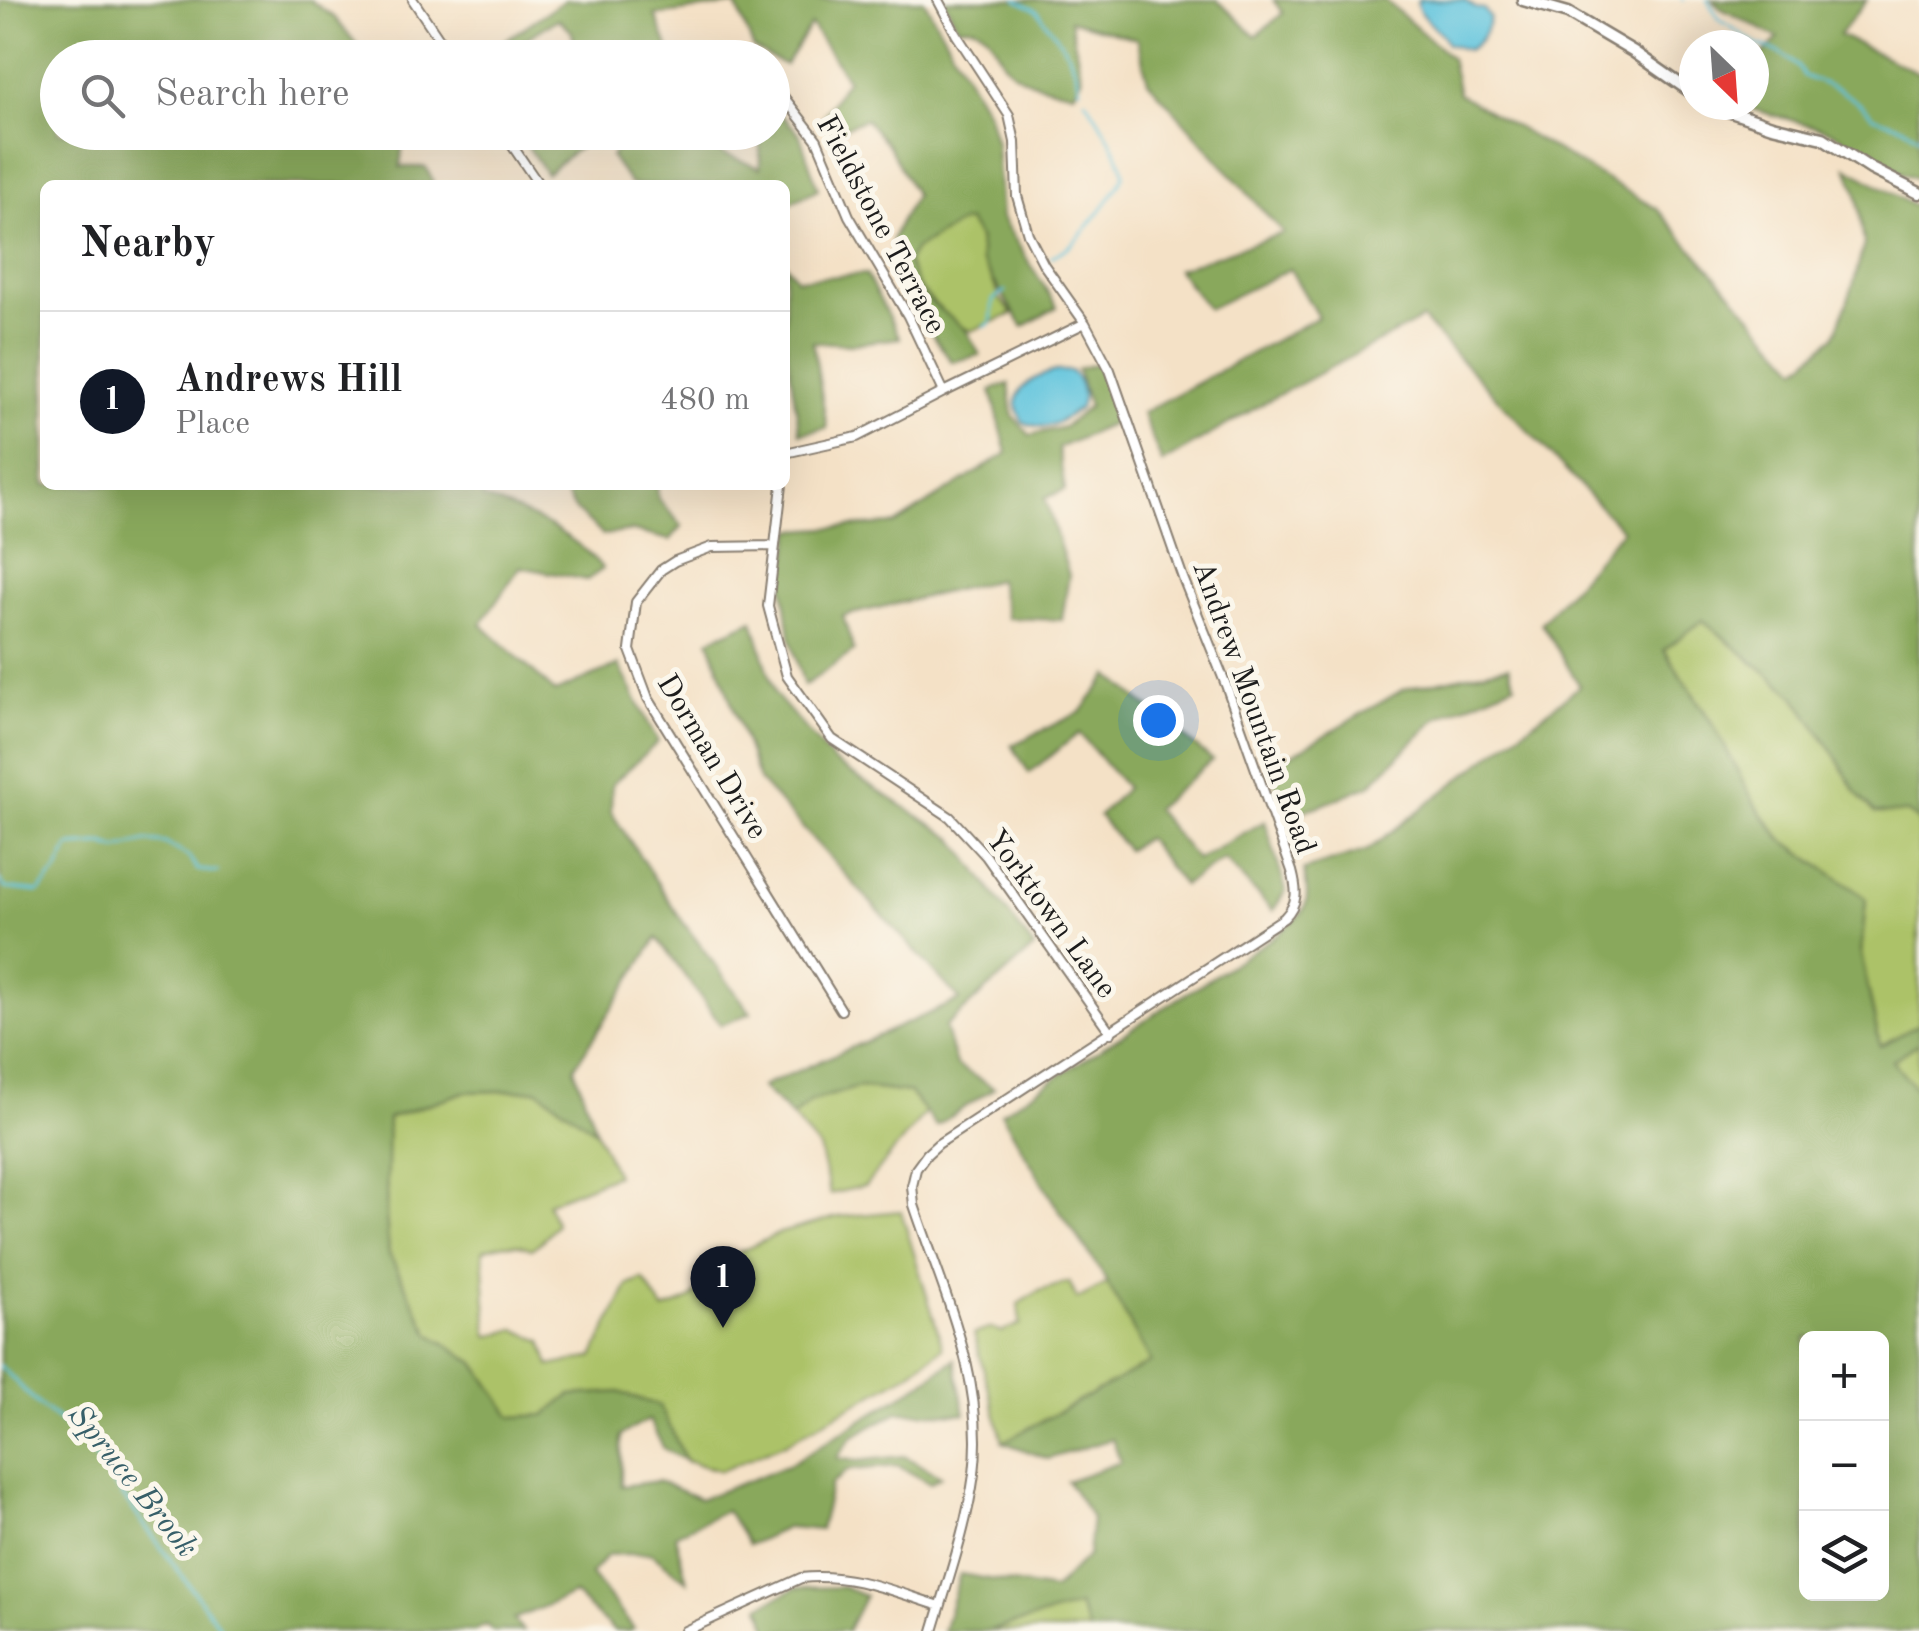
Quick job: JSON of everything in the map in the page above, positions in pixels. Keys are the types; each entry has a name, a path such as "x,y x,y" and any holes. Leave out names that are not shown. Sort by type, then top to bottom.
{"street":[{"path":"414,0 440,40"},
{"name":"Andrew Mountain Road","path":"933,1631 969,1498 975,1430 959,1329 914,1204 912,1186 916,1169 951,1134 1284,918 1297,893 1244,730 1183,578 1103,355 1028,234 1018,196 1015,142 1008,116 938,0"},
{"path":"1523,0 1568,13 1679,84"},
{"name":"Fieldstone Terrace","path":"790,105 817,140 848,216 908,316 944,392"},
{"path":"1754,120 1823,138 1919,193"},
{"path":"515,150 536,180"},
{"path":"790,452 858,437 1085,323"},
{"name":"Yorktown Lane","path":"781,490 768,606 786,676 832,739 950,818 986,856 1111,1033"},
{"name":"Dorman Drive","path":"775,546 712,547 675,560 661,570 636,602 630,650 648,698 841,1010"},
{"path":"685,1631 802,1578 822,1576 870,1584 940,1606"}],"green space":[{"path":"0,0 310,0 335,18 353,40 40,40 40,150 402,150 400,167 426,167 432,180 40,180 40,490 481,490 483,498 532,518 578,545 603,569 587,580 520,567 481,624 555,692 619,665 658,742 612,784 611,812 683,922 751,1013 721,1025 657,938 574,1068 596,1131 538,1090 464,1092 388,1118 389,1254 430,1334 475,1363 512,1417 545,1415 571,1395 619,1392 660,1406 686,1461 664,1449 649,1420 621,1435 621,1486 658,1481 700,1499 787,1466 955,1359 965,1414 898,1412 852,1437 837,1458 857,1461 904,1456 941,1476 930,1483 898,1466 848,1470 831,1484 820,1530 788,1527 749,1545 726,1510 675,1535 687,1581 651,1553 608,1555 591,1574 634,1629 629,1631 614,1631 574,1594 514,1619 523,1631 493,1631 486,1625 474,1631 0,1631"},
{"path":"565,0 924,0 988,114 996,143 1001,217 1057,307 1023,327 981,261 979,239 968,222 962,222 915,249 907,262 919,288 966,330 980,355 952,362 911,302 895,266 893,237 915,195 889,147 865,119 833,133 821,120 847,79 811,25 790,57 790,40 750,40 736,5 655,15 665,40 574,40 571,31 558,19 524,40 505,40"},
{"path":"944,0 1217,0 1256,36 1283,13 1273,0 1385,0 1451,58 1459,94 1657,209 1798,368 1835,336 1864,244 1857,193 1847,167 1919,209 1919,821 1908,813 1875,813 1856,792 1795,696 1703,620 1664,650 1714,726 1756,806 1782,839 1866,898 1861,954 1880,1046 1919,1024 1919,1043 1892,1061 1919,1093 1919,1631 1088,1631 1079,1606 988,1631 943,1631 960,1574 1054,1590 1088,1555 1092,1518 1067,1481 1121,1462 1112,1439 1048,1459 1003,1442 1151,1362 1100,1270 1001,1113 1277,935 1304,908 1304,870 1368,850 1580,686 1541,623 1622,530 1422,319 1273,398 1162,463 1142,413 1318,317 1290,269 1208,309 1177,269 1283,233 1148,81 1137,39 1070,20 1082,78 1074,93 1043,86 1014,73 987,34 970,26 958,27"},
{"path":"1711,0 1867,0 1839,35 1919,73 1919,179 1830,131 1769,114 1769,48 1778,38"},
{"path":"790,124 799,133 818,189 790,203 790,180 627,180 611,157 616,150 713,150 760,168 760,150 790,150"},
{"path":"530,150 576,150 546,174"},
{"path":"962,221 968,222 977,234 981,261 1000,299 1013,314 971,331 930,299 908,265 912,252"},
{"path":"790,270 797,279 866,274 900,338 851,344 813,342 827,428 800,433 790,371"},
{"path":"1098,363 1119,421 1058,448 1065,490 1045,498 1069,575 1062,620 1007,618 998,580 843,616 854,651 804,686 790,637 783,583 792,530 895,524 1007,453 991,390 1009,384 1013,416 1030,435 1064,427 1089,406 1077,369"},
{"path":"564,490 657,490 658,498 682,526 670,540 633,531 603,535 575,510"},
{"path":"753,620 775,694 834,762 954,839 1034,948 945,1027 956,1065 994,1088 936,1126 910,1093 859,1087 811,1101 792,1117 761,1087 960,1000 759,780 709,640"},
{"path":"1702,620 1795,696 1856,792 1919,821 1919,1024 1880,1046 1861,954 1866,899 1782,839 1756,806 1714,726 1664,649"},
{"path":"1509,666 1515,684 1437,718 1370,785 1320,806 1285,815 1270,767 1404,689"},
{"path":"1109,675 1212,760 1155,809 1197,860 1265,821 1286,890 1273,911 1224,859 1183,885 1146,838 1127,850 1099,816 1126,788 1079,733 1029,773 1012,745 1081,712"},
{"path":"1919,1043 1919,1093 1892,1061"},
{"path":"859,1087 910,1093 926,1112 865,1186 830,1194 819,1148 792,1117 811,1101"},
{"path":"538,1090 596,1131 616,1175 547,1203 556,1224 531,1249 508,1244 483,1250 488,1337 515,1329 542,1341 550,1366 593,1357 628,1285 643,1279 664,1310 690,1299 699,1290 697,1272 780,1233 837,1217 901,1211 943,1348 908,1374 786,1443 721,1471 686,1461 659,1406 571,1395 545,1415 512,1418 475,1363 430,1334 389,1254 387,1118 464,1092"},
{"path":"1069,1282 1077,1299 1108,1283 1151,1362 1003,1442 974,1334 991,1328 1002,1332 1020,1324 1018,1304 1039,1291"},
{"path":"843,1587 865,1596 847,1631 769,1631 760,1606 796,1588"},
{"path":"1079,1605 1088,1631 988,1631"}],"water":[{"path":"1419,0 1464,0 1484,9 1490,18 1485,33 1467,50 1447,44 1422,15"},
{"path":"1055,371 1071,371 1077,379 1082,393 1080,408 1047,426 1023,422 1017,402 1023,388"}],"waterway":[{"path":"1017,0 1038,12 1060,40 1073,63 1080,89"},
{"path":"1707,0 1720,20 1758,45 1781,53 1804,76 1840,90 1874,117 1902,126 1919,137"},
{"path":"1051,257 1076,240 1123,176 1115,148 1085,99"},
{"path":"985,327 991,322 993,300 1005,291"},
{"path":"0,880 5,888 39,892 58,870 69,846 103,844 117,849 146,841 165,843 188,856 198,870 218,872"},
{"name":"Spruce Brook","path":"0,1366 39,1405 77,1434 223,1631"}],"place":[{"name":"Andrews Hill","path":"723,1328"}]}
